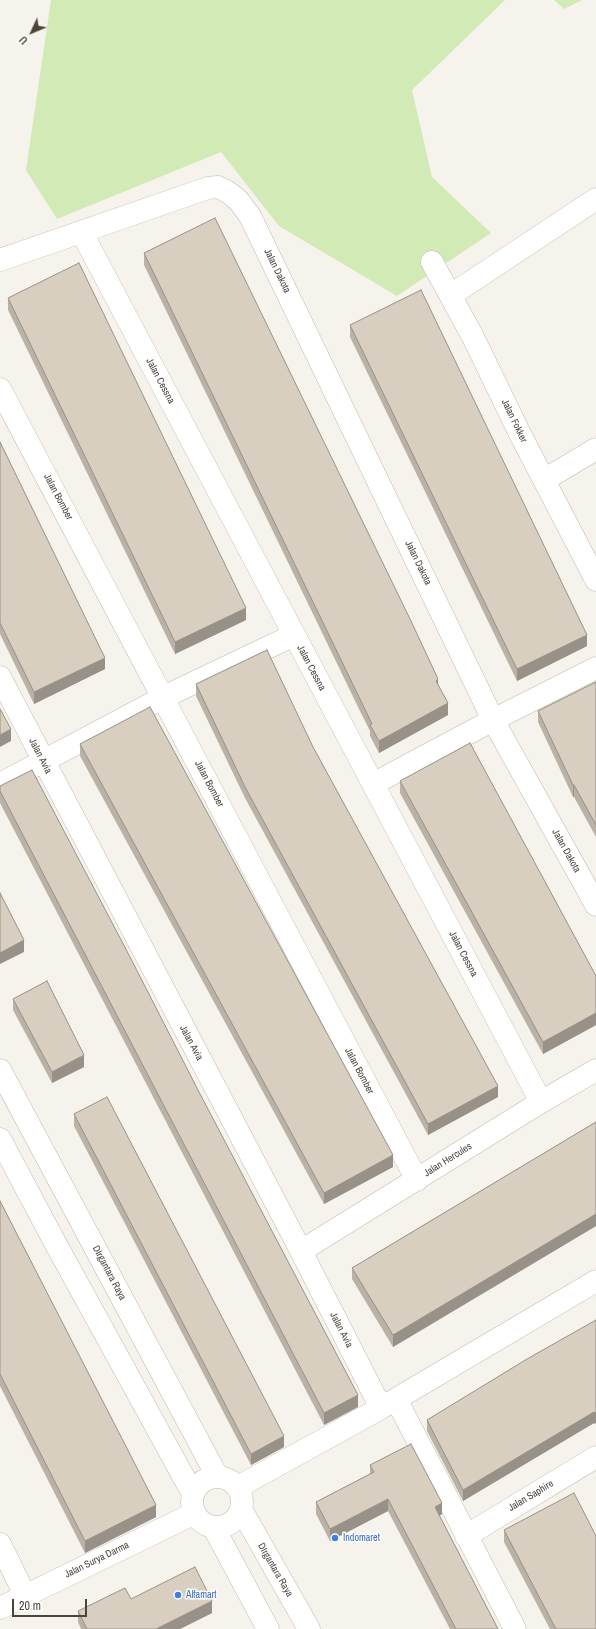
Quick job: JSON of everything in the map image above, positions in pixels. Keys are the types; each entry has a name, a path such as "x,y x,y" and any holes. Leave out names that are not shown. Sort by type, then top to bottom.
{"street":[{"name":"Jalan Dakota","path":"0,260 82,233 151,207 208,188 218,187 228,192 238,200 250,216 493,720 596,905"},
{"path":"451,296 596,199"},
{"name":"Jalan Cessna","path":"82,233 541,1102"},
{"name":"Jalan Fokker","path":"432,262 473,337 544,480 596,580"},
{"name":"Jalan Bomber","path":"0,388 417,1180"},
{"path":"544,480 596,449"},
{"path":"0,784 164,697 294,635"},
{"path":"373,784 493,720 596,668"},
{"name":"Jalan Avia","path":"0,677 301,1251 466,1536 515,1629"},
{"name":"DIrgantara Raya","path":"0,1070 82,1221 216,1476"},
{"name":"Jalan Hercules","path":"301,1251 541,1102 596,1070"},
{"path":"0,1139 194,1503 199,1520 214,1528 226,1526 235,1520 242,1511 242,1496 238,1487 225,1478 216,1476 200,1483 194,1503"},
{"path":"52,1237 82,1221"},
{"path":"238,1487 389,1404 596,1281"},
{"name":"Jalan Saphire","path":"466,1536 596,1457"},
{"name":"Jalan Surya Darma","path":"0,1608 194,1503"},
{"name":"DIrgantara Raya","path":"242,1511 309,1629"},
{"path":"214,1528 268,1629"},
{"path":"0,1544 25,1594"}],"green space":[{"path":"51,0 505,0 412,90 432,177 491,233 397,296 279,226 221,152 57,219 26,170"},
{"path":"554,0 582,0 564,9"}],"building":[{"path":"215,218 411,621 438,679 436,681 448,703 379,741 144,253"},
{"path":"79,263 246,608 175,642 8,298"},
{"path":"421,290 587,635 517,669 350,325"},
{"path":"0,442 105,658 34,692 0,623"},
{"path":"267,650 313,747 498,1086 428,1124 245,787 196,684"},
{"path":"596,682 596,825 573,785 538,711"},
{"path":"150,707 393,1155 324,1193 80,744"},
{"path":"0,709 11,729 0,735"},
{"path":"470,743 596,976 596,1013 543,1042 400,781"},
{"path":"32,770 358,1395 324,1413 0,791 0,786"},
{"path":"0,893 24,940 0,953"},
{"path":"47,981 84,1055 52,1072 13,999"},
{"path":"107,1097 284,1436 251,1454 74,1114"},
{"path":"596,1122 596,1214 393,1335 352,1268"},
{"path":"0,1201 156,1505 85,1541 0,1374"},
{"path":"596,1320 596,1412 463,1490 427,1420 527,1359"},
{"path":"411,1444 442,1503 435,1507 498,1629 456,1629 388,1499 330,1529 316,1502 374,1472 370,1465"},
{"path":"574,1493 596,1536 596,1629 556,1629 504,1530"},
{"path":"195,1567 212,1601 156,1629 87,1629 78,1611 125,1588 131,1599"}],"place":[{"name":"Indomaret","path":"335,1538"},
{"name":"Alfamart","path":"178,1595"}]}
